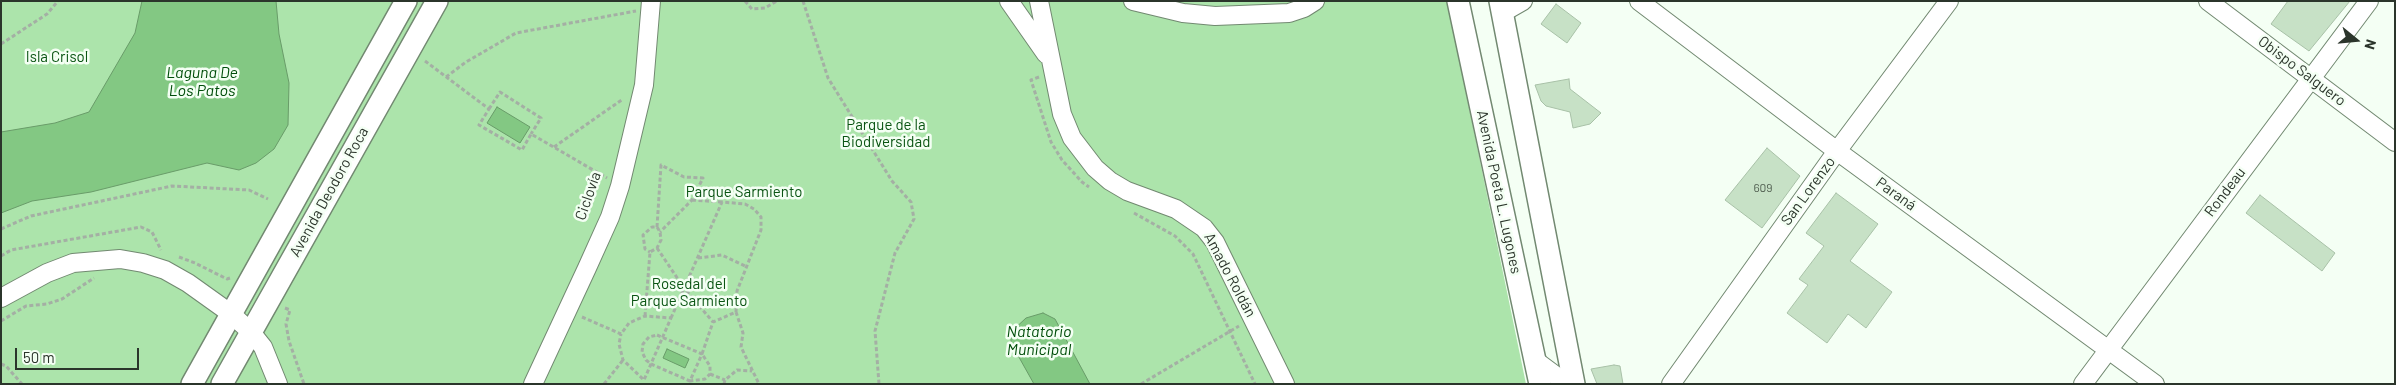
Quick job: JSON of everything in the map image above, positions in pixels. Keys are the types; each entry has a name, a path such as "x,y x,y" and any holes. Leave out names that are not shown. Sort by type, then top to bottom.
{"main road":[{"name":"Avenida Deodoro Roca","path":"192,384 406,1"},
{"name":"Avenida Deodoro Roca","path":"222,384 437,1"},
{"name":"Avenida Poeta L. Lugones","path":"1458,1 1540,384"},
{"path":"1501,7 1574,384"}],"street":[{"path":"1009,1 1051,66"},
{"name":"Amado Roldán","path":"1039,1 1062,114 1072,138 1095,168 1110,181 1127,191 1176,209 1204,228 1215,242 1284,383"},
{"path":"1137,2 1183,13 1215,16 1289,13 1304,8 1315,1"},
{"path":"1501,7 1523,1"},
{"name":"Paraná","path":"1639,1 1837,151 2155,384"},
{"name":"San Lorenzo","path":"1671,384 1837,151 1949,1"},
{"name":"Obispo Salguero","path":"2208,1 2395,142"},
{"name":"Rondeau","path":"2083,384 2368,1"},
{"path":"533,384 610,217 610,183 644,85 646,4"},
{"path":"1,298 47,273 73,264 120,259 165,270 188,283 230,313 251,332 264,347 278,384"},
{"path":"1536,361 1567,384"}],"path":[{"path":"1,44 47,14 58,1"},
{"path":"745,1 752,9 765,8 777,1"},
{"path":"803,1 828,78 892,181 911,202 914,219 895,253 875,331 879,384"},
{"path":"636,18 646,4"},
{"path":"446,77 466,62 516,33 646,4"},
{"path":"425,61 489,108"},
{"path":"1051,66 1031,80 1051,142 1072,171 1093,190"},
{"path":"500,92 541,118 522,150 479,124 489,108 500,92"},
{"path":"554,147 626,97 624,106"},
{"path":"531,134 610,183"},
{"path":"650,252 657,248 661,240 657,227 661,165 684,177 703,178 692,200 660,232"},
{"name":"Ciclovía","path":"609,170 610,183"},
{"path":"1,229 31,216 172,186 249,190 268,199"},
{"path":"692,200 744,204 754,209 761,217 761,230 737,291 736,312 743,333 741,347 760,384"},
{"path":"671,318 645,316 629,323 621,334 619,344 623,360 643,382 722,202"},
{"path":"1133,212 1175,236 1193,254 1255,384"},
{"path":"650,252 644,249 643,235 652,227 657,227"},
{"path":"657,248 684,288 713,322"},
{"path":"645,316 650,252"},
{"path":"697,258 722,255 747,267"},
{"path":"1,321 26,306 46,304 62,299 94,278 103,275"},
{"path":"567,312 621,334"},
{"path":"690,382 713,322 736,312"},
{"path":"1141,384 1253,318"},
{"path":"663,336 702,354 710,366 710,374 705,379 690,382 651,364 642,352 642,344 649,337 663,336"},
{"path":"604,384 623,360"},
{"path":"1,364 6,366 22,384"},
{"path":"710,374 725,382 737,370 752,371"}],"green space":[{"name":"Parque Sarmiento","path":"1,1 1447,1 1526,384 1,384"}],"water":[{"name":"Laguna De Los Patos","path":"142,1 276,1 279,34 289,83 288,125 274,149 256,163 239,170 207,163 91,192 32,201 1,213 1,132 55,123 89,112 135,33"},
{"path":"497,107 530,127 520,143 487,123"},
{"name":"Natatorio Municipal","path":"1043,313 1055,319 1090,384 1034,384 1011,343 1011,332 1026,318"},
{"path":"667,349 689,359 685,368 663,358"}],"building":[{"path":"2288,1 2350,1 2309,51 2271,24"},
{"path":"1556,4 1581,23 1567,43 1541,24"},
{"path":"1569,79 1570,89 1601,113 1590,124 1573,128 1570,112 1546,106 1541,101 1535,85"},
{"path":"1767,148 1800,176 1762,228 1725,200"},
{"path":"1836,193 1878,224 1850,261 1892,292 1866,328 1848,314 1827,343 1787,313 1808,285 1799,279 1824,246 1806,233"},
{"path":"2260,195 2335,253 2322,271 2246,213"},
{"path":"1614,365 1620,366 1623,384 1597,384 1591,369"}],"park label":[{"name":"Isla Crisol","path":"57,57"},
{"name":"Parque de la Biodiversidad","path":"886,134"},
{"name":"Rosedal del Parque Sarmiento","path":"689,292"}]}
